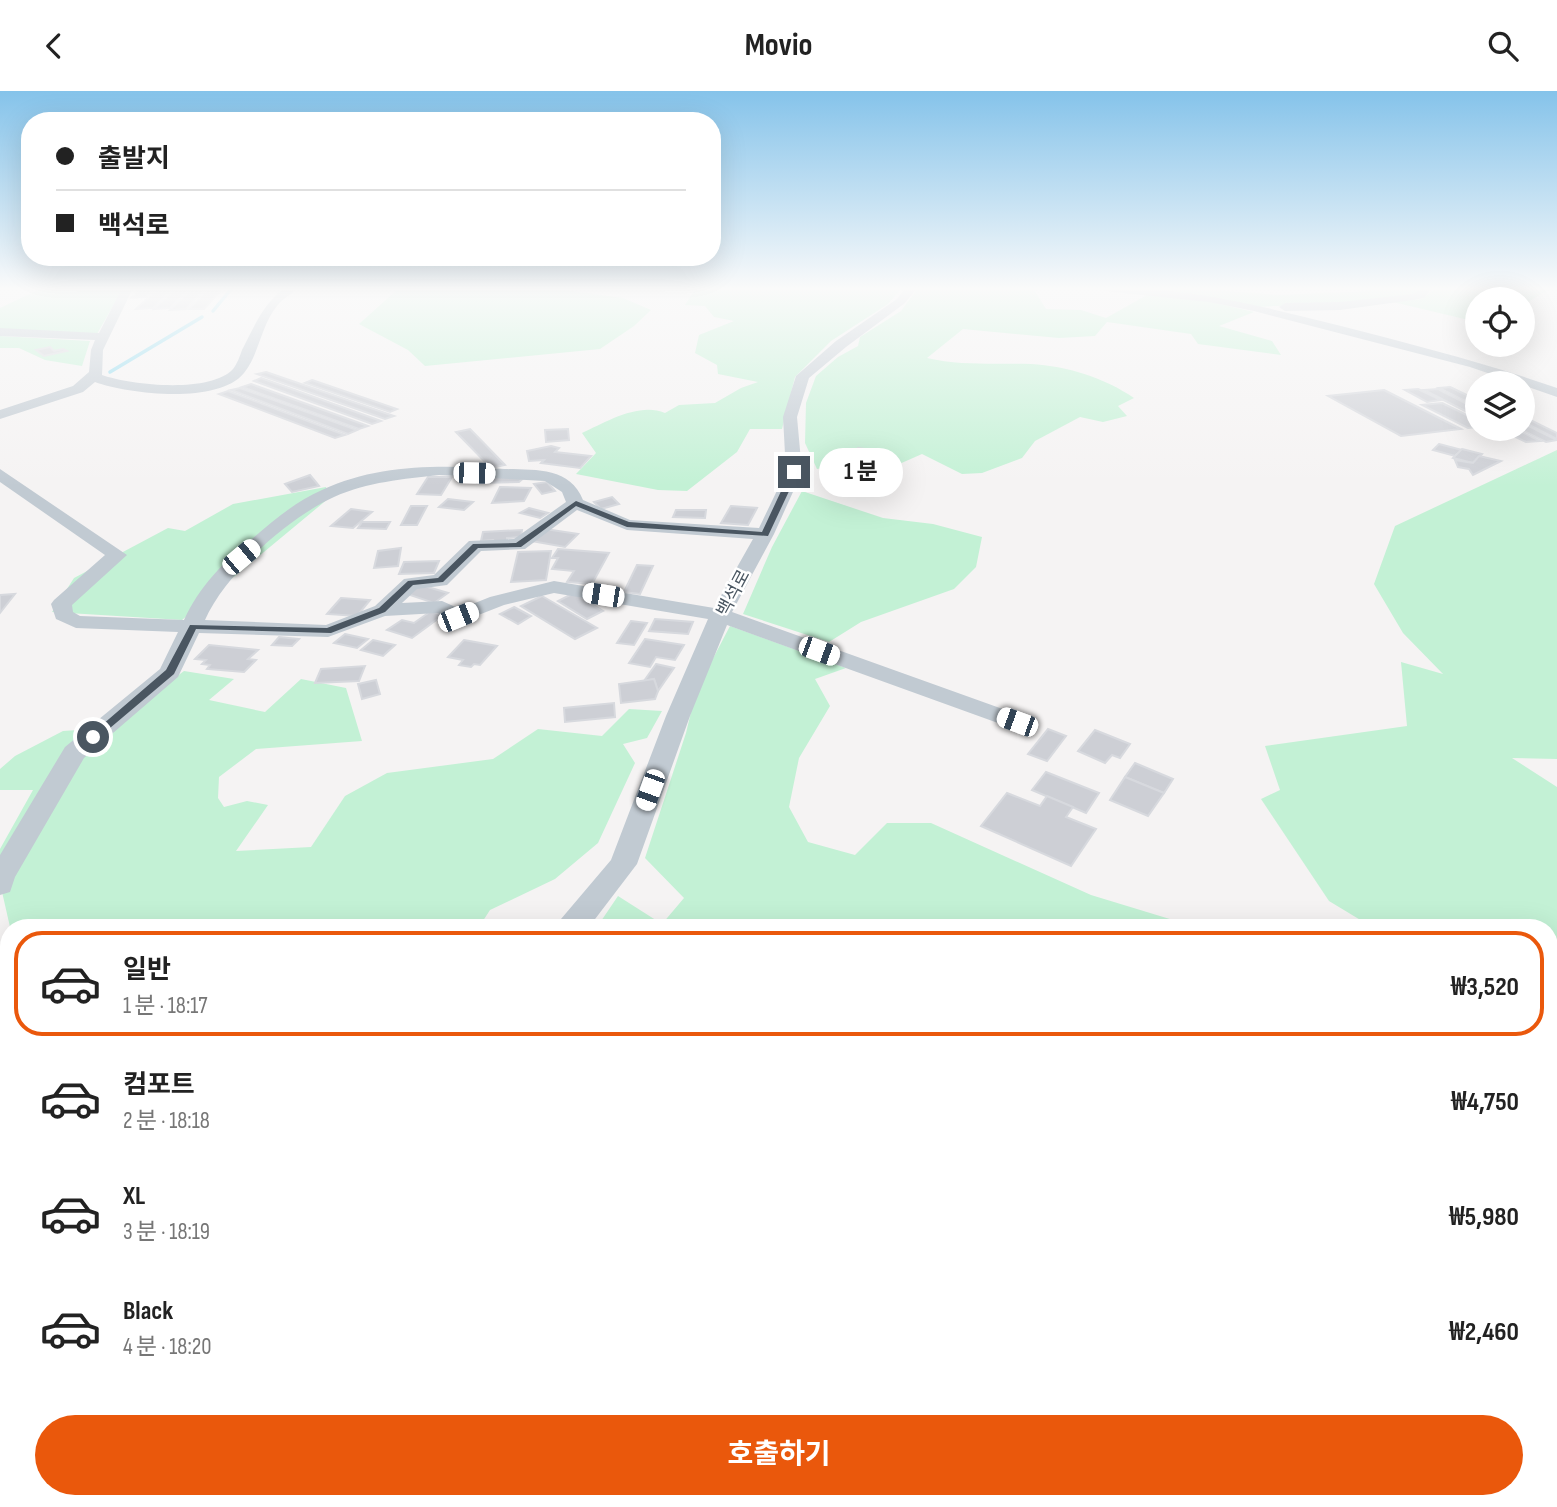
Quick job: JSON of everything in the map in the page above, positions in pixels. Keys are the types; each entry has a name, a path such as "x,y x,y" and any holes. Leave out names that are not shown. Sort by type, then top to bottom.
{"street":[{"path":"0,415 78,389 96,373 97,354"},
{"path":"92,376 120,386 176,389 217,386 239,372 248,354"},
{"name":"백석로","path":"578,919 623,864 678,716 720,615 765,534 794,472 790,417 803,376 829,354"},
{"path":"1436,354 1475,364 1557,393"},
{"path":"0,884 1,877 74,753 170,672 204,599 241,557 288,518 328,492 380,477 439,470 549,476 570,489 576,503 627,525 765,534"},
{"path":"0,474 117,555 61,604 63,615 76,622 328,631 382,610 442,607 458,617 497,601 554,587 720,615 1017,722"},
{"path":"382,610 411,583 440,581 476,545 518,545 576,503"}],"green space":[{"path":"32,354 86,354 82,366 45,360"},
{"path":"412,354 548,354 425,366"},
{"path":"697,354 818,354 795,377 782,429 750,429 737,452 687,491 658,490 576,474 596,453 582,433 634,412 655,410 665,413 679,405 715,403 758,382 718,374 717,365"},
{"path":"843,354 932,354 927,358 966,363 1045,365 1098,379 1134,398 1118,406 1127,416 1103,422 1080,417 1035,441 1022,458 982,473 962,474 922,454 897,465 854,461 817,469 805,443 806,403 816,376"},
{"path":"1557,450 1557,759 1512,758 1557,787 1557,919 1359,919 1329,901 1261,799 1280,790 1265,746 1407,726 1401,662 1443,674 1403,633 1374,584 1395,526"},
{"path":"326,487 329,498 182,620 52,612 74,578 168,528 185,531 233,504"},
{"path":"802,491 883,518 933,524 982,537 976,567 954,589 861,622 829,642 743,614 772,547"},
{"path":"730,626 846,668 815,679 830,706 799,758 789,807 808,842 855,855 887,823 931,823 1091,895 1170,919 666,919 684,898 645,858 686,733 696,691"},
{"path":"184,671 234,679 209,700 265,712 301,679 346,688 362,741 256,749 219,777 218,798 224,807 247,801 268,805 236,851 311,847 345,796 387,773 493,759 538,729 602,736 629,709 662,711 647,738 623,744 635,763 598,843 555,879 490,910 484,919 8,919 0,883 0,849 33,790 0,790 0,769 15,756 63,731 108,728"},
{"path":"618,896 654,919 602,919"}],"building":[{"path":"266,372 394,416 385,419 257,374"},
{"path":"261,378 381,421 372,424 254,381"},
{"path":"312,380 397,409 390,412 305,383"},
{"path":"251,384 368,426 359,429 242,387"},
{"path":"1450,387 1465,394 1465,401 1439,388"},
{"path":"240,388 357,430 348,434 231,390"},
{"path":"1418,389 1441,400 1427,402 1405,390"},
{"path":"1438,389 1465,403 1465,411 1424,390"},
{"path":"1384,390 1461,429 1401,436 1328,396"},
{"path":"228,391 345,435 335,438 219,394"},
{"path":"1442,403 1465,414 1465,426 1422,405"},
{"path":"1535,422 1557,433 1557,439 1535,428"},
{"path":"470,429 505,465 491,468 456,432"},
{"path":"568,429 569,440 546,442 545,430"},
{"path":"1535,429 1557,440 1546,442 1535,436"},
{"path":"1439,444 1462,450 1455,456 1433,450"},
{"path":"551,446 559,448 555,452 591,456 580,468 541,463 544,460 529,461 527,451"},
{"path":"858,448 879,451 875,456 853,453"},
{"path":"1462,449 1482,454 1473,463 1453,458"},
{"path":"1479,456 1501,461 1473,475 1469,469 1458,467 1455,460 1473,463"},
{"path":"310,475 319,486 292,492 285,484"},
{"path":"526,476 519,482 477,483 479,477"},
{"path":"428,477 452,477 441,495 417,494"},
{"path":"547,482 555,491 542,494 534,484"},
{"path":"500,487 531,488 524,501 492,503"},
{"path":"612,497 619,504 601,509 594,502"},
{"path":"448,499 473,502 464,510 439,507"},
{"path":"411,506 427,506 417,525 401,525"},
{"path":"731,506 757,508 748,525 721,523"},
{"path":"529,508 548,513 540,518 520,513"},
{"path":"351,509 372,512 353,528 331,526"},
{"path":"676,510 706,510 705,518 673,517"},
{"path":"362,522 390,522 386,529 358,528"},
{"path":"545,529 578,534 565,547 532,541"},
{"path":"522,530 521,537 507,538 507,543 492,544 493,540 481,541 483,532"},
{"path":"401,548 398,566 374,568 378,551"},
{"path":"558,549 609,553 592,584 567,582 574,571 552,569 558,558 552,558"},
{"path":"551,551 546,580 511,582 518,552"},
{"path":"439,561 434,573 399,574 404,562"},
{"path":"637,565 653,566 640,594 624,592"},
{"path":"421,585 448,593 434,603 407,594"},
{"path":"574,593 603,611 587,619 558,601"},
{"path":"15,594 0,613 0,595"},
{"path":"542,596 597,628 575,639 521,606"},
{"path":"341,598 370,600 357,616 327,614"},
{"path":"514,607 531,616 518,624 500,614"},
{"path":"431,611 443,615 412,638 387,630 402,620 414,623"},
{"path":"655,619 693,622 688,634 649,631"},
{"path":"631,621 647,623 634,645 617,643"},
{"path":"345,634 368,639 357,648 334,643"},
{"path":"279,637 299,639 292,646 272,645"},
{"path":"645,639 684,645 675,660 656,657 650,667 629,663"},
{"path":"373,640 395,645 383,656 361,650"},
{"path":"464,640 497,646 480,665 459,665 463,660 448,657"},
{"path":"209,645 258,650 248,659 256,660 244,672 207,669 210,665 202,664 206,660 195,659"},
{"path":"656,664 674,668 658,691 654,679 644,681"},
{"path":"365,666 359,681 315,683 321,669"},
{"path":"654,679 658,691 655,699 621,703 619,684"},
{"path":"376,680 380,694 362,699 358,684"},
{"path":"614,703 615,717 565,722 564,708"},
{"path":"1048,729 1066,736 1047,761 1028,754"},
{"path":"1095,730 1130,744 1120,758 1112,755 1105,763 1078,751"},
{"path":"1135,763 1173,779 1164,793 1125,777"},
{"path":"1046,772 1099,793 1086,813 1032,790"},
{"path":"1125,777 1164,793 1148,816 1110,800"},
{"path":"1007,793 1040,806 1047,796 1073,807 1066,817 1096,829 1071,866 981,826"}],"waterway":[{"path":"110,372 140,354"}],"route":[{"path":"93,737 170,672 193,627 328,631 382,610 411,583 440,581 476,545 518,545 576,503 627,525 765,534 794,472"}]}
